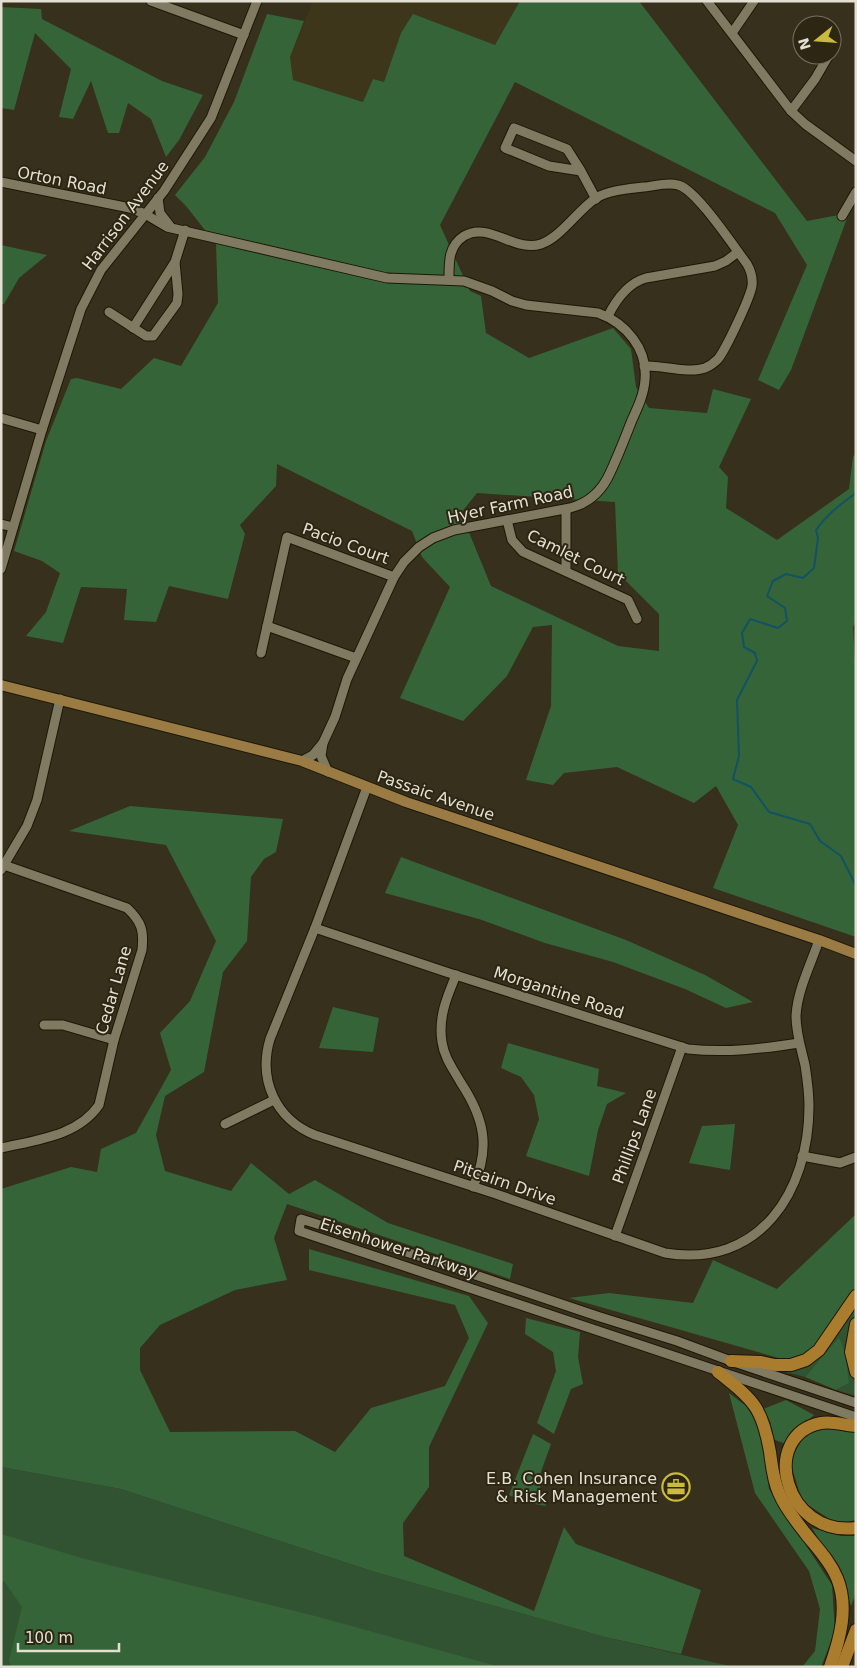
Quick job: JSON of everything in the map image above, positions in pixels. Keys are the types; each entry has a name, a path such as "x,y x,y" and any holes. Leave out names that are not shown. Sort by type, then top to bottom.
{"highway":[{"path":"731,1361 761,1362 784,1366 806,1360 825,1342 856,1296"},
{"path":"856,1324 851,1352 856,1372"},
{"path":"718,1372 742,1391 757,1408 766,1429 774,1479 782,1502 826,1559 837,1579 842,1600 842,1621 838,1645 830,1667"},
{"path":"856,1426 825,1422 808,1428 798,1435 791,1446 786,1460 786,1469 795,1499 810,1517 831,1527 856,1528"},
{"path":"842,1667 856,1630"}],"main road":[{"name":"Passaic Avenue","path":"1,685 302,762 414,805 856,954"}],"street":[{"path":"151,1 244,35"},
{"name":"Harrison Avenue","path":"1,569 42,430 81,309 92,285 114,252 158,198 211,118 258,1"},
{"path":"707,1 791,111 805,124 856,161"},
{"path":"732,33 754,1"},
{"path":"791,111 822,65"},
{"path":"581,171 549,166 505,148 514,128 567,149 581,171 596,199"},
{"name":"Orton Road","path":"1,182 130,208 145,214"},
{"path":"449,280 450,256 453,248 461,238 468,234 487,232 524,244 542,244 596,199 607,194 620,190 664,184 683,186 696,198 738,252 750,270 752,286 748,300 718,359 710,366 698,369 660,365 644,366"},
{"path":"842,216 856,192"},
{"path":"158,198 160,213 172,227"},
{"name":"Hyer Farm Road","path":"145,214 164,225 387,278 449,280 472,283 526,305 590,311 608,316 622,326 632,335 638,346 644,366 645,380 641,400 608,479 601,490 591,498 566,510 454,530 433,538 409,556 394,577 356,658 323,743 321,756 328,772"},
{"path":"133,328 175,262 185,230"},
{"path":"608,316 620,297 641,280 715,266 738,252"},
{"path":"109,312 146,336 153,336 177,303 175,262"},
{"path":"1,418 42,430"},
{"path":"566,510 566,571"},
{"name":"Camlet Court","path":"507,520 510,534 522,552 628,600 637,619"},
{"path":"1,524 13,527"},
{"name":"Pacio Court","path":"261,653 287,538 394,577"},
{"path":"267,626 356,658"},
{"path":"3,867 27,826 37,800 60,699"},
{"name":"Hyer Farm Road","path":"302,762 313,755 323,743"},
{"name":"Pitcairn Drive","path":"367,787 315,928 268,1047 267,1078 274,1100 288,1119 308,1132 654,1250 677,1255 695,1255 712,1253 734,1246 760,1231 780,1210 792,1189 808,1128 809,1106 808,1084 799,1043 796,1016 798,1001 819,940"},
{"name":"Cedar Lane","path":"1,1148 69,1131 95,1112 99,1105 114,1040 142,950 141,925 127,908 3,867"},
{"name":"Morgantine Road","path":"315,928 682,1047 706,1051 729,1051 753,1050 799,1043"},
{"path":"456,975 444,1006 441,1033 447,1059 473,1102 482,1130 482,1159 473,1187"},
{"path":"44,1025 63,1025 114,1040"},
{"name":"Phillips Lane","path":"615,1236 682,1047"},
{"path":"225,1124 274,1100"},
{"path":"802,1156 840,1163 856,1157"},
{"name":"Eisenhower Parkway","path":"856,1403 677,1341 301,1219 299,1232 856,1417"}],"shaded area":[{"path":"313,1 520,1 496,45 401,33 384,82 373,79 364,102 293,80 290,57"}],"green space":[{"path":"520,1 639,1 807,221 849,213 791,370 779,390 758,380 807,265 775,213 515,82 440,225 470,291 481,296 486,333 529,358 613,328 631,349 636,387 649,408 707,413 713,389 751,399 719,467 728,477 726,508 777,540 849,489 853,457 856,453 856,620 853,627 856,679 856,937 713,888 738,825 716,786 694,803 617,767 564,773 553,785 526,780 551,706 552,625 533,627 507,676 463,721 400,698 450,587 422,557 412,531 277,464 276,486 240,525 245,534 228,599 169,586 156,622 124,620 127,589 81,587 63,643 26,636 46,612 60,573 42,561 14,551 46,441 71,379 77,378 121,389 154,358 181,366 218,303 216,244 175,195 205,157 234,102 267,14 304,21 290,57 293,80 363,102 373,79 384,82 401,33 413,14 495,45","holes":["477,493 615,502 618,573 659,614 659,651 618,646 491,586 461,513"]},
{"path":"1,7 41,9 42,19 162,81 203,95 179,140 166,157 151,119 128,103 119,133 108,133 91,81 73,119 59,117 71,69 35,33 14,110 1,108"},
{"path":"1,245 47,255 19,278 4,304 1,304"},
{"path":"130,806 283,819 276,852 264,859 251,877 247,941 223,972 204,1072 165,1096 156,1135 165,1171 231,1191 251,1163 289,1194 315,1180 388,1223 513,1264 510,1279 287,1204 274,1238 287,1280 235,1290 160,1325 140,1348 140,1370 170,1432 295,1431 335,1452 371,1408 445,1386 469,1338 455,1305 309,1270 309,1249 469,1296 488,1323 429,1447 429,1487 403,1523 404,1556 534,1611 564,1527 576,1544 701,1590 681,1654 605,1637 375,1572 121,1489 1,1467 1,1189 71,1167 97,1172 101,1149 136,1133 171,1070 160,1033 190,1001 216,941 166,845 69,831"},
{"path":"401,857 626,940 705,975 753,1002 726,1008 685,989 613,962 545,943 479,919 385,893"},
{"path":"333,1007 379,1018 373,1052 319,1048"},
{"path":"508,1043 599,1069 597,1086 626,1093 607,1104 598,1130 589,1176 526,1156 539,1119 534,1095 521,1077 501,1068"},
{"path":"735,1124 730,1170 689,1163 702,1126"},
{"path":"856,1214 856,1289 815,1348 789,1361 569,1298 609,1293 693,1303 713,1260 777,1289"},
{"path":"856,1307 849,1330 848,1345 849,1362 856,1396 836,1390 849,1383 839,1337 805,1377 786,1372 808,1365 837,1333"},
{"path":"526,1318 580,1332 578,1357 583,1384 571,1389 554,1434 537,1423 556,1371 553,1352 525,1334"},
{"path":"839,1337 845,1353 849,1383 836,1390 805,1377"},
{"path":"729,1393 746,1406 760,1426 769,1489 832,1585 835,1631 821,1667 802,1667 815,1651 820,1609 809,1571 755,1493"},
{"path":"786,1400 814,1415 799,1428 786,1444 770,1438 771,1424 763,1409"},
{"path":"832,1425 856,1432 856,1520 837,1524 802,1501 790,1461 806,1432"},
{"path":"533,1434 551,1444 538,1480 546,1506 524,1502 509,1495"},
{"path":"1,1467 121,1489 375,1572 605,1637 734,1667 1,1667"},
{"path":"812,1528 841,1536 856,1536 856,1593 851,1606 841,1576"},
{"path":"1,1534 85,1559 315,1616 500,1667 11,1667 9,1661 22,1607 4,1581 1,1582"}],"waterway":[{"path":"856,493 830,514 816,530 818,538 814,568 803,578 786,574 773,581 767,596 785,608 787,621 778,628 750,619 742,633 744,647 755,653 757,661 737,700 739,756 733,779 751,787 769,812 810,824 820,841 841,856 856,886"}],"place":[{"name":"E.B. Cohen Insurance & Risk Management","path":"676,1487"}]}
